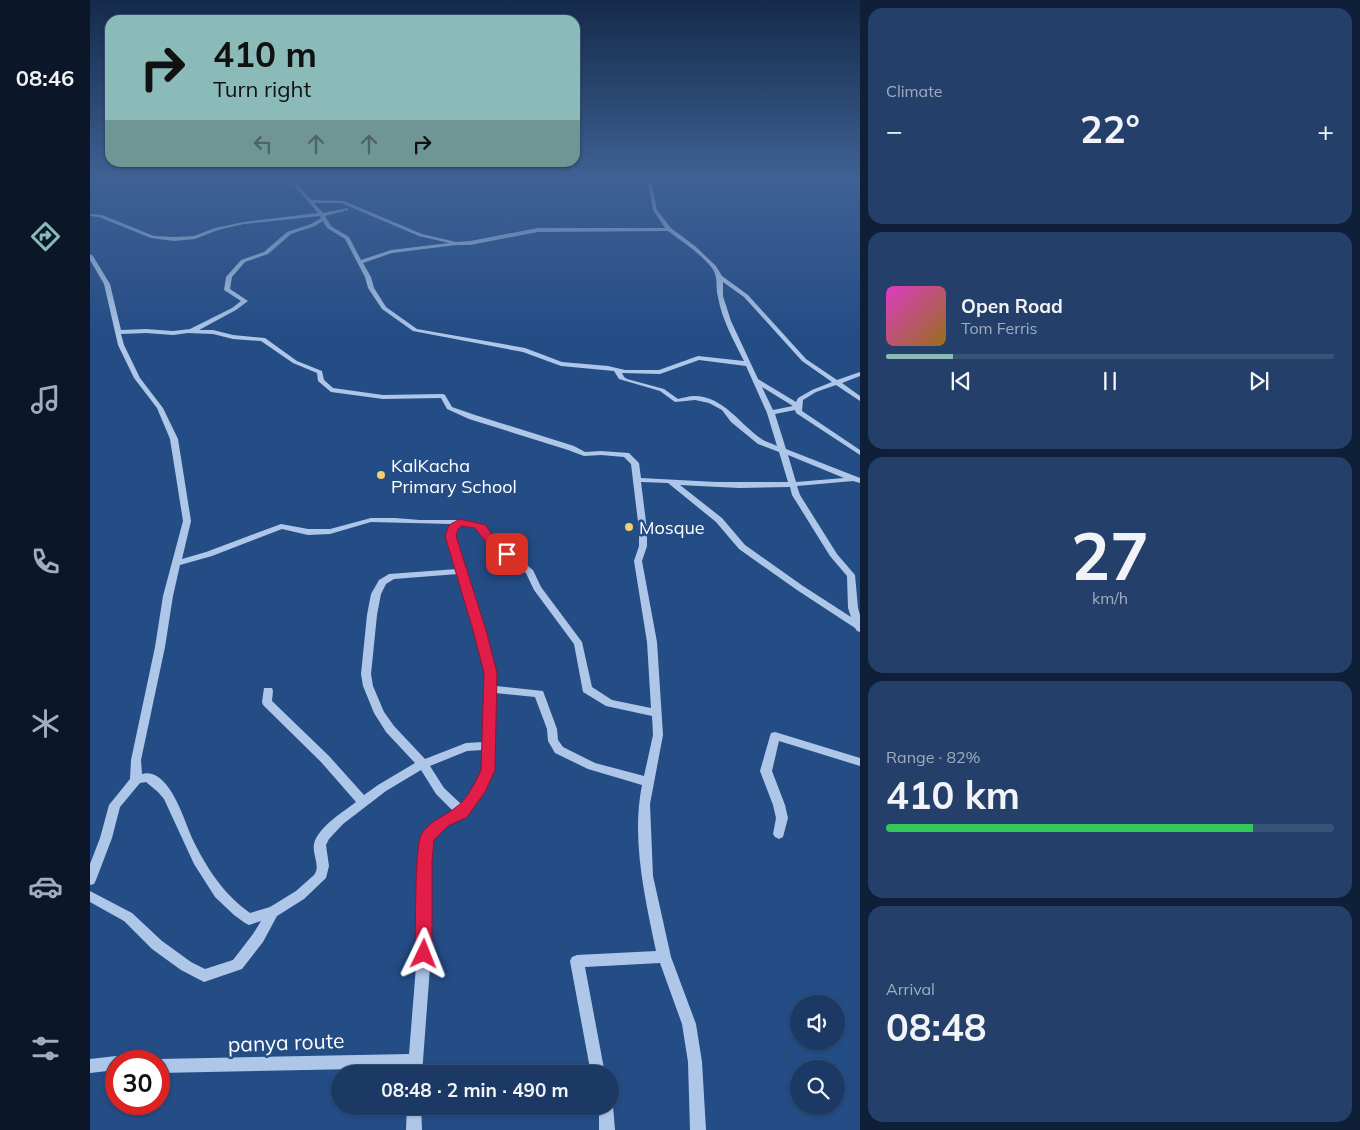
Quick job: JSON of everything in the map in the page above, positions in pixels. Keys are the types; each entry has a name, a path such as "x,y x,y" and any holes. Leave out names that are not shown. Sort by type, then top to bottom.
{"street":[{"path":"140,232 154,237 174,239 196,237 210,232"},
{"path":"118,332 146,331 173,333 200,328 245,301 227,290 226,286 232,273 243,261 266,253 293,232"},
{"path":"337,232 348,238 368,277 370,288 384,308 415,330 525,350 561,364 625,372 660,372 698,358 749,364"},
{"path":"413,232 421,235 470,243 529,232"},
{"path":"672,232 707,260 720,277 746,296 804,360 860,399"},
{"path":"359,262 391,252 457,242"},
{"path":"90,256 107,284 121,345 138,378 160,408 174,439 187,521 175,564 136,760 136,780"},
{"path":"720,277 720,296 728,321 771,413 796,495 834,556 855,575 853,608 859,627"},
{"path":"188,331 213,332 233,337 263,339 295,362 320,372 321,381 331,390 383,397 443,396 449,408 584,454 626,455 635,463 643,530 642,546 638,561 652,642 658,735 644,804 647,876 664,957 689,1024 695,1062 698,1130"},
{"path":"617,370 621,378 662,390 677,401 695,398 711,402 724,409 734,420 761,442 857,480"},
{"path":"860,374 836,382 800,399 798,407 798,412 860,453"},
{"path":"755,379 798,407"},
{"path":"771,413 798,407"},
{"path":"637,480 712,485 792,485 857,480"},
{"path":"670,482 719,520 742,547 859,627"},
{"path":"175,564 209,554 281,526 308,532 330,531 371,520 460,522 482,527 482,531 497,547 530,572 537,588 579,644 587,688 596,692 604,701 656,713"},
{"path":"415,1065 424,954 427,837 443,822 461,812 480,788 488,770 487,746 492,689 489,664 451,536 453,527 460,522"},
{"path":"461,812 440,791 422,764 390,729 379,713 368,686 366,674 376,594 386,578 462,572"},
{"path":"492,689 538,694 552,730 553,742 559,750 592,766 648,782"},
{"path":"268,691 267,702 325,759 364,803"},
{"path":"779,834 782,818 766,771 775,736 860,762"},
{"path":"90,880 106,838 115,806 136,780 147,777 155,781 170,797 197,858 222,899 249,919 272,912 300,895 322,874 323,866 320,845 324,836 339,821 382,788 422,764 466,747 487,746"},
{"path":"90,896 128,917 157,945 186,966 204,976 238,965 258,938 272,912"},
{"path":"596,1065 577,961 664,957"},
{"path":"90,1066 105,1065"},
{"name":"panya route","path":"170,1066 331,1067"},
{"path":"414,1115 414,1130"},
{"path":"606,1115 607,1130"}],"place":[{"name":"KalKacha Primary School","path":"381,475"},
{"name":"Mosque","path":"629,527"}],"route":[{"path":"424,954 427,837 443,822 461,812 480,788 488,770 489,702 492,689 489,664 451,536 453,527 460,522 478,525 482,527 482,531 497,547 507,554"}]}
